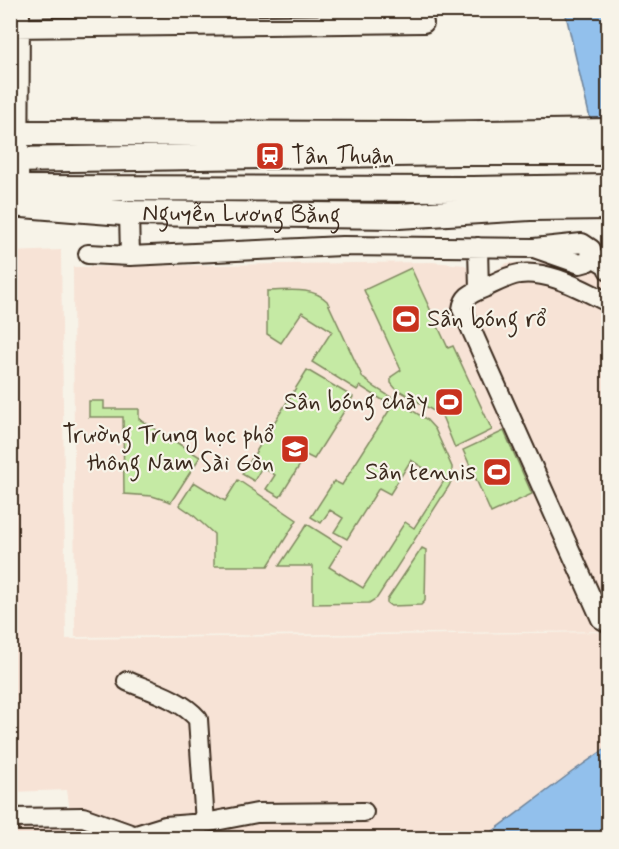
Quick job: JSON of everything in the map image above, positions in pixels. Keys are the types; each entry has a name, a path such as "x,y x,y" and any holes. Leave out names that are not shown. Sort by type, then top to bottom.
{"main road":[{"path":"16,133 609,131"},
{"path":"15,160 609,153"},
{"path":"473,200 609,187"},
{"name":"Nguyễn Lương Bằng","path":"15,196 473,200"},
{"name":"Nguyễn Lương Bằng","path":"15,196 129,213 399,216 473,200"},
{"path":"473,200 530,208 609,207"}],"street":[{"path":"15,196 17,22 404,17 424,23"},
{"path":"129,213 130,256"},
{"path":"87,254 130,256 342,246 534,248 580,264 587,262 591,256 606,265 609,270"},
{"path":"478,247 479,290"},
{"path":"609,302 538,274 513,276 479,290 465,298 462,306 463,314 601,619 609,623"},
{"path":"127,681 179,703 198,719 205,823"},
{"path":"10,818 83,817 131,837 257,813 364,812"}],"shaded area":[{"path":"61,250 66,639 608,632 608,747 484,838 11,838 11,820 71,820 67,790 11,792 10,252"},
{"name":"Trường Trung học phổ thông Nam Sài Gòn","path":"432,262 465,265 471,272 493,272 507,263 547,262 579,275 608,264 608,631 75,637 73,267"}],"green space":[{"path":"411,268 448,348 453,346 492,430 455,448 442,416 395,388 391,383 391,377 401,370 364,290"},
{"path":"267,291 307,291 327,301 363,378 426,419 435,429 452,467 452,479 449,486 377,598 369,603 313,604 313,566 279,566 307,524 342,546 329,567 363,588 405,522 414,528 444,481 411,460 390,494 379,488 347,539 334,532 343,518 330,510 321,523 311,517 334,481 342,485 392,406 360,386 357,390 312,362 332,331 302,312 281,343 267,334"},
{"path":"307,370 353,397 314,459 306,455 280,497 266,489 275,475 262,467 254,481 242,474"},
{"path":"89,401 104,401 104,409 139,409 139,419 200,457 171,502 152,496 124,494 123,417 89,417"},
{"name":"Sân tennis","path":"504,431 532,494 491,513 463,450"},
{"path":"238,480 297,520 268,566 214,566 214,534 179,505 194,482 225,501"},
{"path":"422,548 426,550 425,601 421,605 391,606 387,600"}],"water":[{"path":"565,11 608,11 608,196"},
{"path":"608,747 608,838 484,838 572,772"}],"place":[{"name":"Tân Thuận","path":"270,156"},
{"name":"Sân bóng rổ","path":"406,319"},
{"name":"Sân bóng chày","path":"449,402"},
{"name":"Trường Trung học phổ thông Nam Sài Gòn","path":"295,449"},
{"name":"Sân tennis","path":"497,472"}]}
